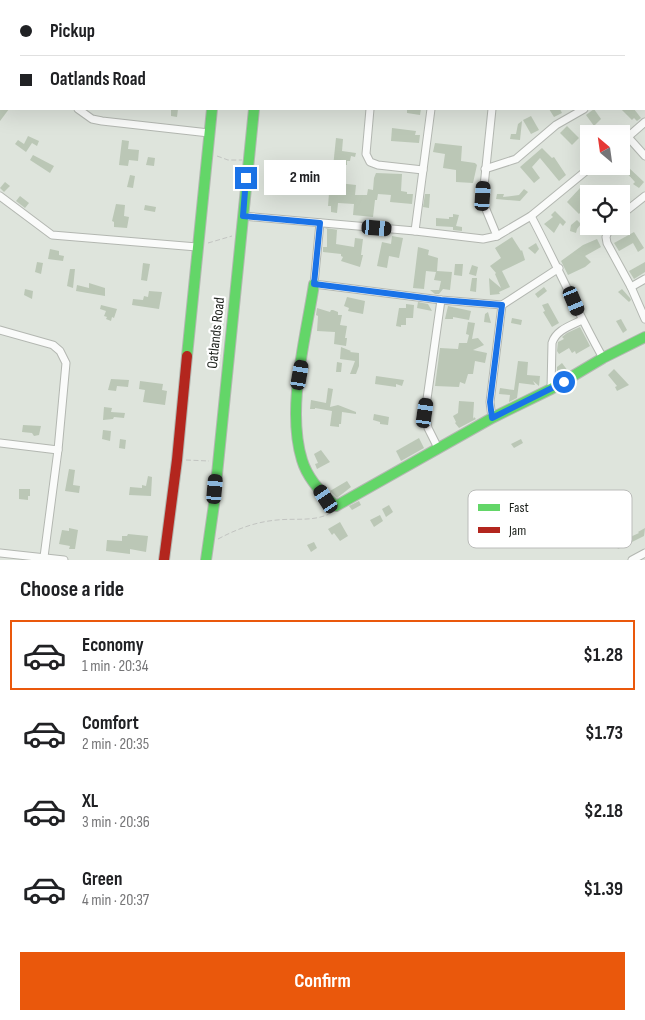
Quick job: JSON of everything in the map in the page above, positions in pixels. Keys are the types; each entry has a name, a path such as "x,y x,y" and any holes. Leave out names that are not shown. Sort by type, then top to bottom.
{"street":[{"path":"79,110 92,119 102,121 209,133"},
{"path":"164,560 177,460 212,110"},
{"name":"Oatlands Road","path":"206,560 254,110"},
{"path":"370,110 366,154 370,162 378,165 423,170"},
{"path":"415,231 431,110"},
{"path":"492,110 483,196 485,207 497,236"},
{"path":"485,169 516,159 556,125 582,110"},
{"path":"630,135 645,122"},
{"path":"630,139 645,156"},
{"path":"243,216 415,231 483,240 497,236 531,216 581,175"},
{"path":"0,196 52,235 197,247"},
{"path":"630,208 645,196"},
{"path":"531,216 559,268 582,320 603,358"},
{"path":"320,223 314,284 295,402 296,420 302,462 326,499 336,506 492,418 551,390 603,358 645,337"},
{"path":"607,235 607,243 631,287 645,319"},
{"path":"314,284 441,300 502,305 559,268"},
{"path":"631,287 645,280"},
{"path":"438,448 428,428 425,413 441,300"},
{"path":"492,418 490,402 502,305"},
{"path":"551,390 553,338 558,332 582,320"},
{"path":"0,330 53,345 60,351 66,363 58,450 44,557"},
{"path":"0,443 58,450"},
{"path":"0,553 64,560"},
{"path":"632,560 643,556"}],"path":[{"path":"208,150 220,158 248,160"},
{"path":"197,247 217,239 240,234"},
{"path":"177,460 218,461"},
{"path":"208,544 239,528 277,520 310,520 333,511 336,506"}],"building":[{"path":"0,110 8,110 0,121"},
{"path":"171,110 178,110 177,117 171,116"},
{"path":"407,110 421,110 420,115 407,113"},
{"path":"550,110 560,110 562,113 554,117"},
{"path":"595,110 601,119 593,125 586,115"},
{"path":"622,110 635,110 641,118 637,121 634,118 632,120"},
{"path":"531,116 539,130 531,134 523,120"},
{"path":"522,121 520,140 510,139 511,134 516,134 518,124"},
{"path":"567,126 579,138 572,145 560,133"},
{"path":"392,128 416,131 415,135 420,135 419,143 391,141"},
{"path":"28,136 39,141 37,146 32,143 26,152 15,144 18,140 24,144"},
{"path":"336,138 343,139 342,151 356,153 355,157 351,156 350,161 347,161 347,165 341,165 341,168 333,167"},
{"path":"122,140 129,141 128,149 139,150 138,161 129,160 128,166 119,165"},
{"path":"435,143 462,146 461,161 477,165 473,183 456,182 456,170 443,168 445,154 433,152"},
{"path":"542,148 552,158 554,157 566,175 559,181 540,158 532,167 540,178 534,183 520,167"},
{"path":"33,155 54,166 50,173 30,160"},
{"path":"148,157 155,158 154,166 146,165"},
{"path":"630,169 644,182 639,188 633,184 635,182 629,175"},
{"path":"376,173 402,174 401,191 413,194 412,204 390,202 391,195 378,194 377,200 375,200 373,217 353,215 354,204 338,203 337,213 331,212 331,206 328,206 330,182 356,185 355,195 367,195 368,189 373,190"},
{"path":"130,175 135,176 133,188 127,187"},
{"path":"5,182 10,186 4,192 0,188"},
{"path":"580,188 579,214 567,202"},
{"path":"524,189 528,192 520,201 496,199 497,194 504,194 503,197 519,195"},
{"path":"425,194 430,194 429,208 423,207"},
{"path":"20,196 29,203 25,208 16,201"},
{"path":"116,204 125,205 124,216 129,217 127,228 114,227 114,222 112,221"},
{"path":"145,205 156,207 155,212 144,210"},
{"path":"555,211 566,222 563,226 560,223 554,233 544,224 553,217 551,215"},
{"path":"453,214 459,215 456,226 462,227 462,231 453,230 453,227 436,226 436,218 449,219 449,217 453,217"},
{"path":"577,220 580,223 576,233 570,231 571,225"},
{"path":"325,228 339,230 337,230 336,244 354,247 355,238 363,239 361,255 363,255 360,267 341,261 343,257 341,254 323,252 323,247 327,247 327,229"},
{"path":"634,232 644,248 638,252 633,243 619,251 614,243"},
{"path":"392,236 403,238 399,258 389,256 387,268 377,266 382,242 391,244"},
{"path":"512,237 522,250 525,260 502,271 510,287 499,292 500,294 490,295 489,278 501,288 496,273 490,266 501,258 495,248"},
{"path":"597,239 601,247 585,256 591,262 568,275 561,261 583,245"},
{"path":"536,243 539,249 535,254 528,248"},
{"path":"418,247 429,250 428,255 438,258 437,271 452,272 450,290 443,289 439,294 435,294 430,290 439,290 441,281 434,280 436,272 426,271 424,289 413,288"},
{"path":"50,249 59,251 59,255 64,256 63,261 48,259"},
{"path":"37,262 43,263 41,274 35,272"},
{"path":"645,262 645,272 634,279 629,271"},
{"path":"143,263 150,264 147,281 141,280"},
{"path":"455,264 463,264 462,276 454,275"},
{"path":"472,265 478,267 476,276 469,274"},
{"path":"70,269 75,269 73,288 67,286"},
{"path":"472,278 477,278 476,292 470,291"},
{"path":"89,283 105,288 105,296 76,291 77,285 89,288"},
{"path":"544,287 547,291 538,298 535,294"},
{"path":"25,289 33,291 32,299 24,295"},
{"path":"622,289 630,298 629,302 618,292"},
{"path":"149,291 162,292 159,309 132,305 133,299 143,300 144,296 148,297"},
{"path":"347,297 365,301 363,314 348,311 349,308 344,306"},
{"path":"418,302 428,304 432,311 417,308"},
{"path":"548,303 559,323 552,327 543,312 545,311 542,305"},
{"path":"406,304 414,305 413,318 406,318 406,325 396,326 399,308 406,308"},
{"path":"101,305 117,309 111,321 104,316 106,311 100,309"},
{"path":"448,306 471,311 469,320 453,317 453,319 445,319"},
{"path":"317,308 330,312 333,310 338,312 338,315 342,315 340,325 347,326 346,346 334,344 335,332 317,331"},
{"path":"488,312 491,323 484,322 485,314"},
{"path":"512,318 522,320 521,325 511,323"},
{"path":"621,319 627,330 623,333 616,321"},
{"path":"468,322 475,323 472,339 478,338 484,345 473,350 487,353 485,363 475,361 473,374 468,374 465,384 460,382 459,387 435,386 440,348 458,349 459,343 467,343 469,335 466,334"},
{"path":"580,327 590,346 576,354 575,351 572,353 569,348 559,354 557,351 558,342 564,339 562,337 567,333"},
{"path":"341,347 350,352 359,353 359,366 356,374 350,374 355,361 340,359"},
{"path":"518,361 528,362 527,375 540,376 539,386 533,381 535,385 519,383 517,398 509,402 510,395 499,394 500,388 514,390"},
{"path":"337,362 342,363 341,372 336,372"},
{"path":"562,363 568,371 558,377 557,367"},
{"path":"614,369 629,385 617,391 615,387 617,386 608,375"},
{"path":"376,376 404,380 402,386 396,384 396,387 375,384"},
{"path":"111,379 129,380 128,387 117,386 116,391 108,390"},
{"path":"140,381 163,384 162,390 167,391 165,405 143,402 145,390 139,389"},
{"path":"328,388 333,389 330,407 338,405 356,412 356,414 342,412 339,427 330,426 332,411 310,409 311,400 326,403"},
{"path":"459,401 474,402 473,419 474,417 476,419 459,428 453,416 458,413"},
{"path":"104,407 112,408 111,412 125,413 124,418 114,417 113,419 103,420"},
{"path":"374,414 389,417 388,425 380,424 380,422 373,420"},
{"path":"23,425 41,426 39,435 34,436 32,433 22,432"},
{"path":"103,430 111,431 110,441 102,439"},
{"path":"419,438 424,448 401,461 396,451"},
{"path":"120,439 126,440 125,449 119,448"},
{"path":"521,439 523,443 514,448 511,444"},
{"path":"321,450 330,462 317,469 315,464 318,463 314,454"},
{"path":"69,469 75,470 73,485 80,486 79,493 65,491"},
{"path":"148,476 152,477 151,496 129,495 130,487 142,488 142,485 146,486"},
{"path":"347,481 351,487 337,498 330,491"},
{"path":"19,489 30,489 28,500 19,499"},
{"path":"359,501 361,505 352,510 349,506"},
{"path":"389,505 393,512 386,517 382,509"},
{"path":"380,515 383,521 374,527 370,520"},
{"path":"340,522 348,536 340,541 328,529"},
{"path":"69,528 78,530 75,549 69,549 70,546 59,544 62,530 69,531"},
{"path":"645,528 644,536 632,542 632,536"},
{"path":"128,534 148,536 146,552 130,549 130,554 106,551 107,540 122,541 122,536 127,536"},
{"path":"314,542 317,548 311,552 307,545"}],"traffic: fast":[{"path":"187,356 212,110"},
{"path":"206,560 214,504 254,110"},
{"path":"314,284 299,372 296,418 298,440 307,473 320,491 336,506 492,418 551,389 603,358 645,337"}],"traffic: jam":[{"path":"164,560 177,460 187,356"}],"route":[{"path":"246,178 243,216 320,223 314,284 441,300 502,305 490,402 492,418 564,382"}]}
